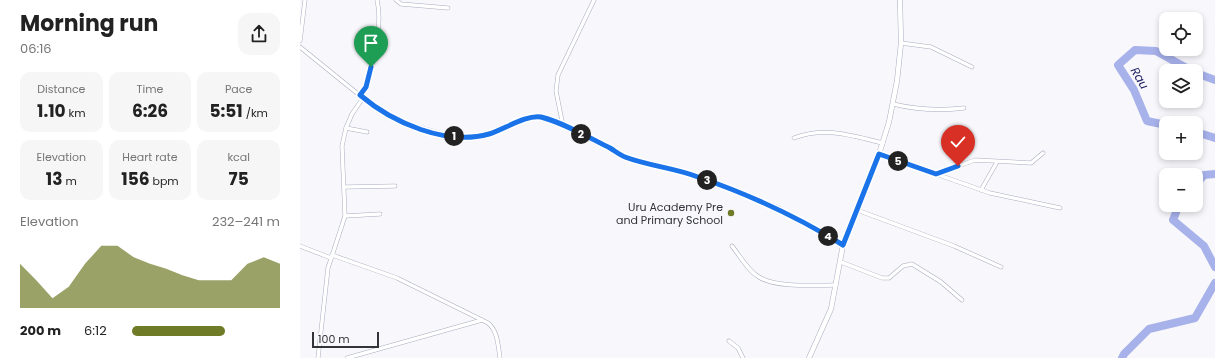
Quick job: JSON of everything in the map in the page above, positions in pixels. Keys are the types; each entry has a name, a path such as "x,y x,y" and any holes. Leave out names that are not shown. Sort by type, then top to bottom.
{"street":[{"path":"300,41 305,0"},
{"path":"318,358 325,289 332,257 345,216 345,187 342,146 346,128 362,97 369,77 380,15 377,0"},
{"path":"396,0 401,4 448,8"},
{"path":"563,126 556,91 558,75 594,0"},
{"path":"809,358 832,309 842,262 843,245 883,143 893,104 901,43 900,0"},
{"path":"901,43 931,47 972,67"},
{"path":"300,47 362,97 389,115 411,125 449,136 471,138 490,134 531,118 539,117 563,126 623,156 697,176 777,207 843,245"},
{"path":"893,104 922,110 939,111 964,108"},
{"path":"346,128 367,132"},
{"path":"794,138 807,133 820,132 883,143"},
{"path":"936,174 975,160 1031,163 1044,153"},
{"path":"879,154 981,190 1060,208"},
{"path":"981,190 997,162"},
{"path":"345,187 395,186"},
{"path":"857,210 954,246 1000,267"},
{"path":"345,216 380,214"},
{"path":"300,246 397,278 493,326 500,358"},
{"path":"732,246 753,272 764,280 785,284 836,285"},
{"path":"842,262 882,278 889,278 903,266 912,264 941,282 962,300"},
{"path":"348,358 482,320"},
{"path":"729,341 738,348 743,358"}],"waterway":[{"name":"Rau","path":"1159,124 1147,121 1134,90 1118,65 1135,50 1156,51 1179,64"},
{"name":"Rau","path":"1203,76 1215,80"},
{"name":"Rau","path":"1203,134 1215,138"},
{"name":"Rau","path":"1203,176 1215,174"},
{"name":"Rau","path":"1176,212 1173,220 1204,246 1215,267"},
{"name":"Rau","path":"1122,358 1124,354 1149,329 1195,318 1215,283"}],"place":[{"name":"Uru Academy Pre and Primary School","path":"731,213"}],"route":[{"path":"371,67 366,87 360,95 389,115 411,125 427,131 449,136 471,138 490,134 531,118 539,117 563,126 636,161 697,176 767,203 787,212 843,245 879,154 936,174 958,166"}]}
